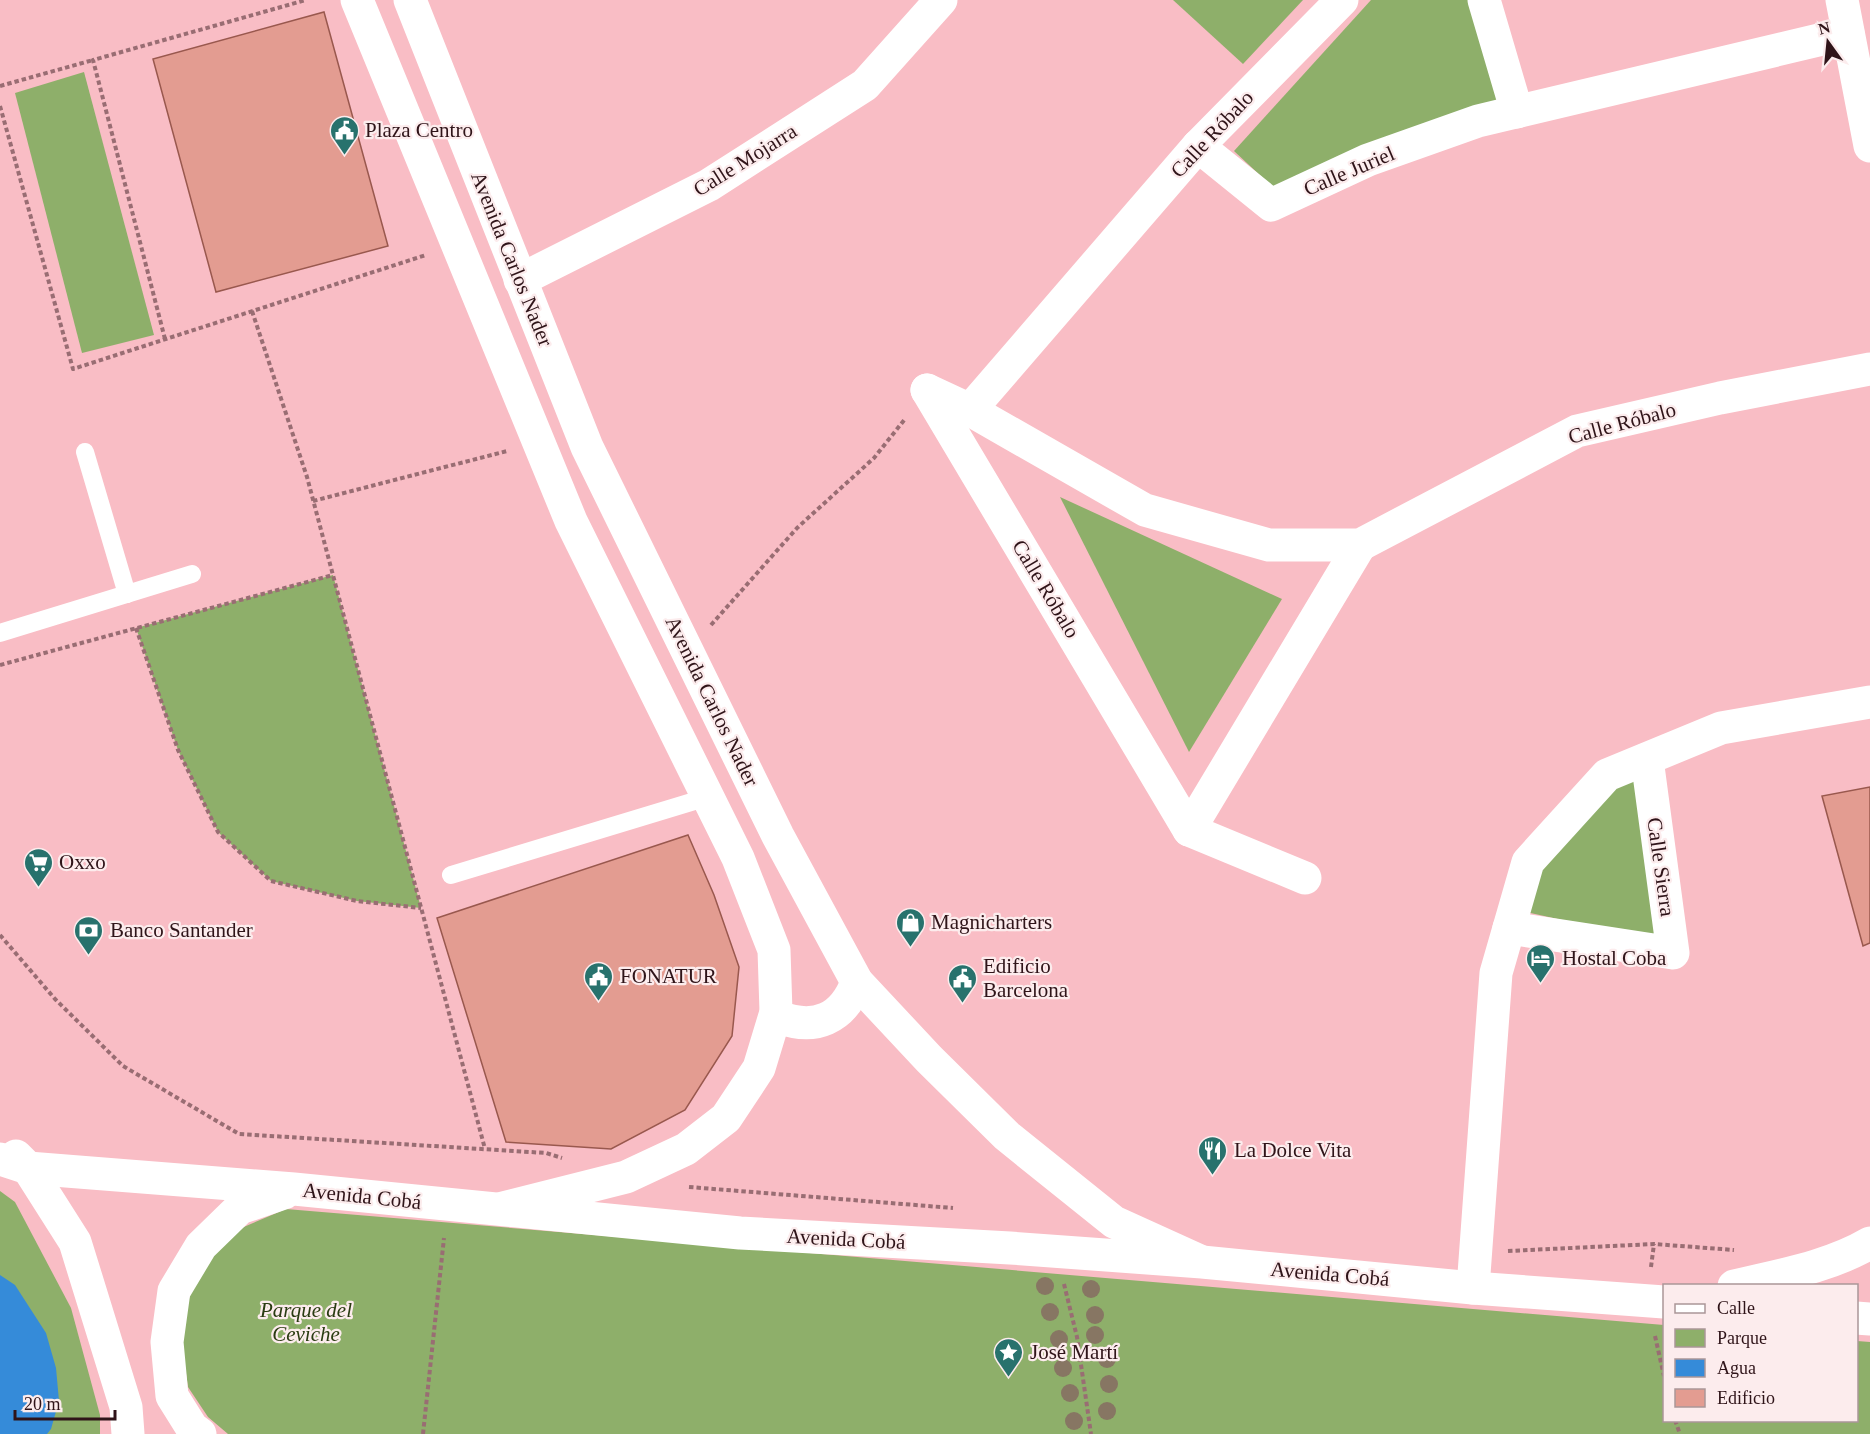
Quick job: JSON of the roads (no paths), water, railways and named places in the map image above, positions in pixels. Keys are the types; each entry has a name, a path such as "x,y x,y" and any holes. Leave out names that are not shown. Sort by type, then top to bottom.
{"street":[{"name":"Avenida Carlos Nader","path":"410,0 587,447 778,836 857,982 929,1059 1007,1136 1114,1221 1202,1262"},
{"name":"Calle Mojarra","path":"520,280 709,185 865,85 941,0"},
{"name":"Calle Róbalo","path":"970,410 1198,146 1342,0"},
{"path":"1484,0 1517,112"},
{"path":"1842,0 1870,146"},
{"name":"Avenida Carlos Nader","path":"366,2 458,245 571,521 738,858 774,950 776,1012 759,1068 726,1118 686,1149 626,1177 497,1210"},
{"name":"Calle Juriel","path":"1198,146 1271,205 1368,160 1478,121 1848,33"},
{"name":"Calle Róbalo","path":"1189,830 927,390 970,410 1145,510 1269,545 1360,545 1577,431 1720,398 1870,369"},
{"path":"1305,878 1189,830 1360,545"},
{"path":"1473,1288 1496,973 1528,862 1607,775 1721,728 1870,702"},
{"name":"Calle Sierra","path":"1509,928 1673,953 1647,759"},
{"path":"776,1012 779,1017 791,1022 818,1022 843,1007 852,996 857,982"},
{"path":"0,1140 14,1163 75,1242 126,1407 128,1434"},
{"name":"Avenida Cobá","path":"14,1163 740,1233 1202,1262 1473,1288 1663,1301"},
{"path":"200,1434 192,1428 172,1396 167,1342 174,1291 201,1246 240,1208 294,1189"},
{"path":"1742,1284 1802,1270 1856,1252 1870,1243"}],"lane":[{"path":"86,452 127,594"},
{"path":"0,633 192,574"},
{"path":"451,875 708,797"}],"water":[{"path":"0,1275 15,1285 46,1333 56,1368 59,1401 51,1429 47,1434 0,1434"}],"place":[{"name":"Plaza Centro","path":"344,156"},
{"name":"Oxxo","path":"38,888"},
{"name":"Magnicharters","path":"910,948"},
{"name":"Banco Santander","path":"89,956"},
{"name":"Hostal Coba","path":"1541,984"},
{"name":"FONATUR","path":"599,1002"},
{"name":"Edificio Barcelona","path":"962,1004"},
{"name":"La Dolce Vita","path":"1213,1176"},
{"name":"José Martí","path":"1009,1378"}],"park label":[{"name":"Parque del Ceviche","path":"306,1322"}]}
